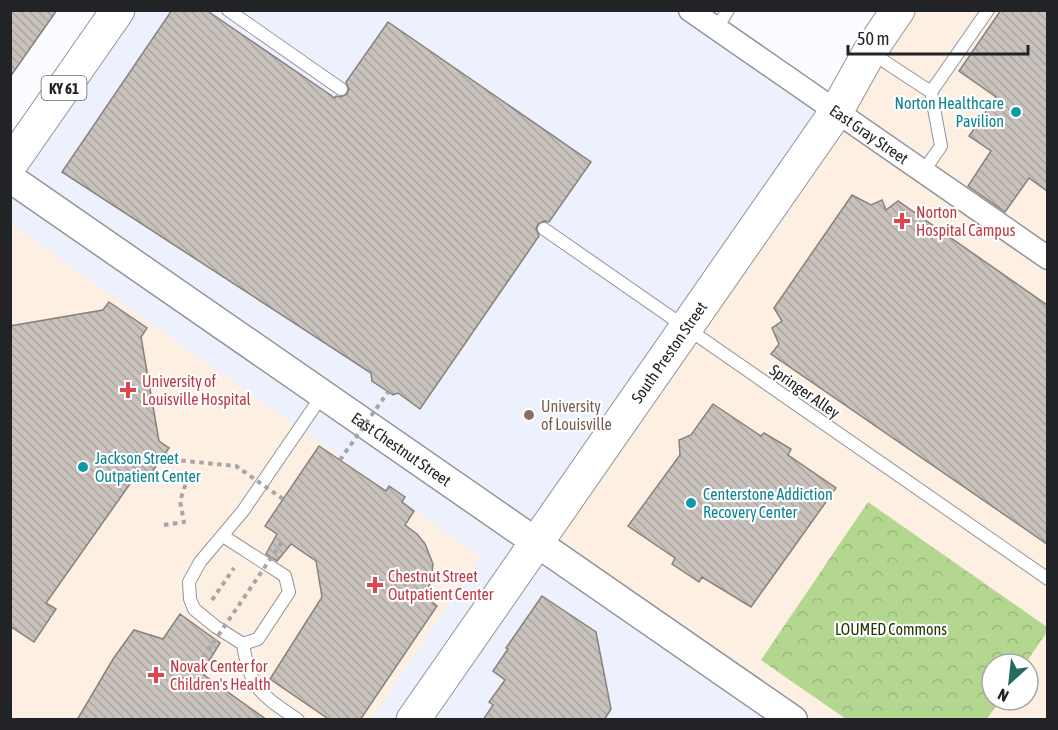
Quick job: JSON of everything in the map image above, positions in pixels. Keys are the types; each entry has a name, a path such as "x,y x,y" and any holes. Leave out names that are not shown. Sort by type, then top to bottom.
{"main road":[{"name":"KY 61","path":"10,165 118,10"},
{"name":"South Preston Street","path":"413,720 836,112 870,51 898,10"}],"street":[{"name":"East Gray Street","path":"690,10 722,20 836,112 1047,258"},
{"name":"East Chestnut Street","path":"10,178 793,720"}],"lane":[{"path":"228,10 341,89"},
{"path":"923,172 941,146 931,92 988,10"},
{"path":"870,51 931,92"},
{"name":"Springer Alley","path":"544,230 1047,579"},
{"path":"298,720 260,693 253,684 246,666 243,644 194,609 190,599 189,582 192,574 243,511 323,394"},
{"path":"223,536 285,576 290,592 258,639 243,644"}],"path":[{"path":"340,460 388,392"},
{"path":"165,454 174,460 236,466 283,499"},
{"path":"164,525 184,522 180,501 188,477"},
{"path":"198,665 284,539"},
{"path":"212,600 234,568"}],"shaded area":[{"name":"University of Louisville","path":"118,11 670,11 836,112 1047,11 1047,719 11,720 11,166"},
{"name":"Norton Hospital Campus","path":"901,11 1047,11 1047,719 793,719 536,542"},
{"name":"University of Louisville Hospital","path":"10,223 481,557 372,719 11,719"}],"green space":[{"name":"LOUMED Commons","path":"868,502 1047,627 1047,632 1033,652 980,652 980,712 992,712 987,719 846,719 761,660"}],"building":[{"path":"10,10 57,10 10,77"},
{"path":"172,10 206,10 335,98 347,94 349,89 346,82 388,22 591,162 549,222 544,221 538,224 536,229 539,236 420,409 398,393 393,395 372,381 371,373 62,172"},
{"name":"Norton Healthcare Pavilion","path":"1001,10 1047,10 1047,191 1029,178 1005,212 968,186 991,151 969,136 996,97 959,71"},
{"path":"852,195 871,205 882,200 886,210 898,201 1047,305 1047,544 771,354 779,344 772,328 782,321 774,308"},
{"name":"Jackson Street Outpatient Center","path":"109,302 147,328 141,337 159,441 169,448 147,479 137,474 46,603 56,609 34,642 10,626 10,326 103,310"},
{"name":"Centerstone Addiction Recovery Center","path":"713,404 761,436 764,433 791,449 788,455 836,488 751,607 702,577 699,582 672,564 675,558 628,526 680,455 679,440 691,435"},
{"name":"Chestnut Street Outpatient Center","path":"319,446 386,491 389,486 405,497 402,502 414,511 405,525 425,544 433,564 431,582 424,596 437,606 360,720 330,720 270,679 322,597 316,561 291,544 277,561 266,554 277,534 265,526"},
{"path":"542,596 596,632 611,709 604,720 483,720 493,705 489,702 505,680 493,671"},
{"name":"Novak Center for Children's Health","path":"180,614 220,643 204,669 206,671 204,675 267,720 77,720 113,659 134,630 163,639"}],"place":[{"name":"Norton Healthcare Pavilion","path":"1016,112"},
{"name":"Norton Hospital Campus","path":"902,221"},
{"name":"University of Louisville Hospital","path":"128,390"},
{"name":"University of Louisville","path":"529,415"},
{"name":"Jackson Street Outpatient Center","path":"83,467"},
{"name":"Centerstone Addiction Recovery Center","path":"691,503"},
{"name":"Chestnut Street Outpatient Center","path":"375,585"},
{"name":"Novak Center for Children's Health","path":"156,675"}]}
